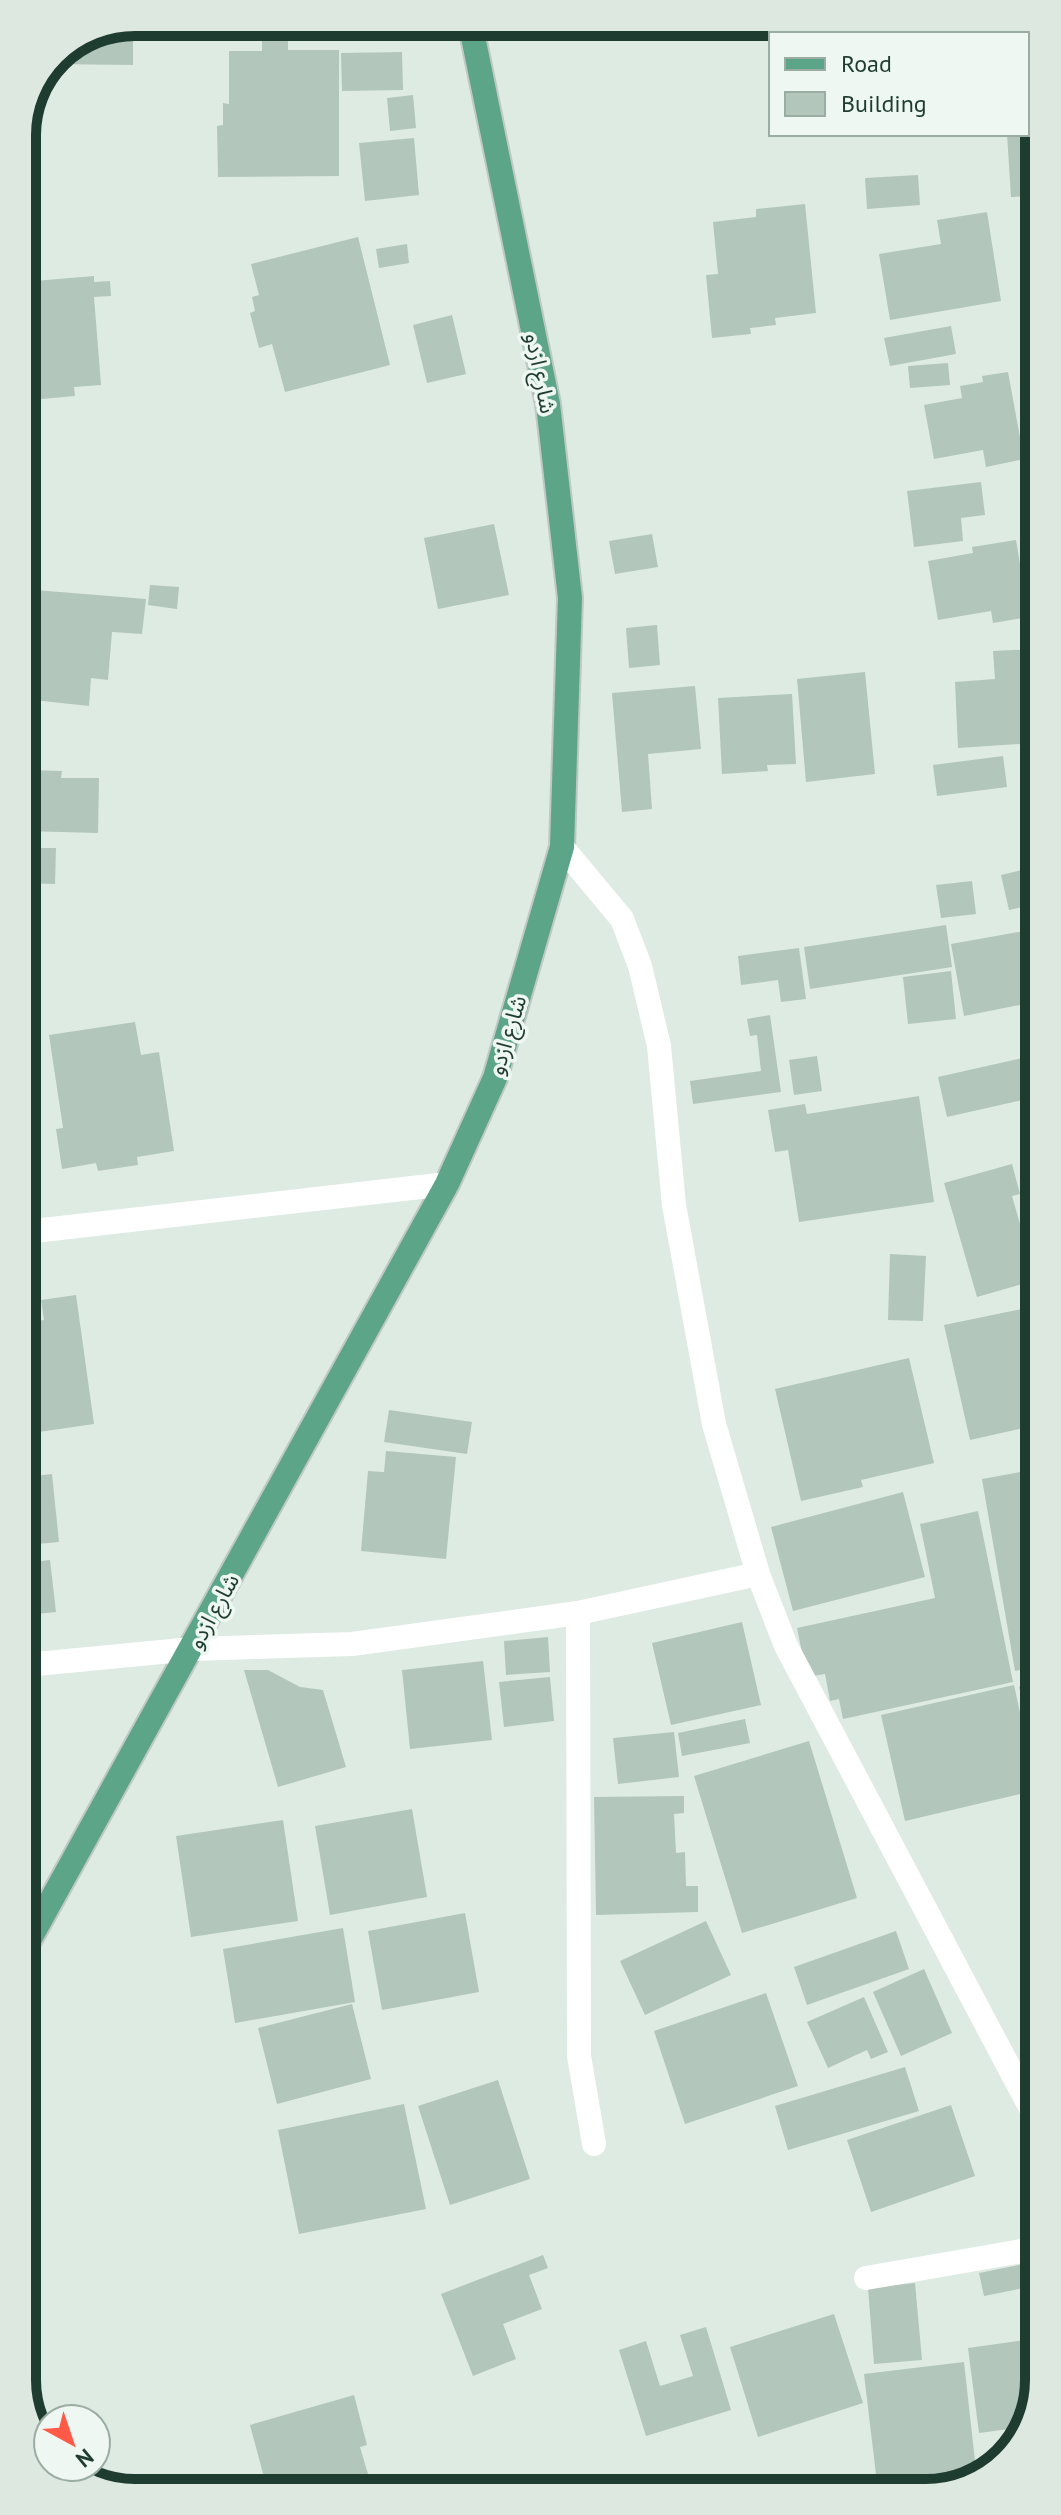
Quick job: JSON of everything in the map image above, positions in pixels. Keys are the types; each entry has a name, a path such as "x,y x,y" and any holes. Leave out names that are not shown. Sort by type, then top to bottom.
{"main road":[{"name":"شارع ازدو","path":"36,1928 447,1184 495,1078 562,847 570,598 548,404 473,36"}],"street":[{"path":"562,847 622,919 640,966 659,1046 674,1205 714,1424 758,1574 786,1646 1025,2099"},
{"path":"36,1231 447,1184"},
{"path":"36,1664 192,1649 352,1644 578,1613 758,1574"},
{"path":"578,1613 579,2056 594,2144"},
{"path":"866,2278 1025,2250"}],"building":[{"path":"133,36 133,65 66,64 97,44"},
{"path":"288,39 288,50 339,50 339,176 218,177 217,126 223,125 223,103 229,104 229,51 262,51 262,40"},
{"path":"402,52 403,90 342,91 341,53"},
{"path":"413,95 416,128 390,131 387,98"},
{"path":"1007,136 1025,136 1025,196 1011,197"},
{"path":"414,138 419,195 365,201 359,143"},
{"path":"918,175 920,205 867,209 865,178"},
{"path":"805,204 816,313 775,318 776,325 750,328 751,334 712,338 706,275 718,274 713,222 756,217 756,209"},
{"path":"987,212 1001,301 890,320 879,254 941,244 937,220"},
{"path":"358,237 390,365 285,392 272,344 259,348 250,313 255,311 252,297 259,295 251,264"},
{"path":"407,244 409,263 379,268 376,249"},
{"path":"94,276 94,282 110,281 111,296 94,297 101,385 74,387 75,396 36,400 36,281"},
{"path":"452,315 466,374 427,383 413,325"},
{"path":"951,326 956,354 890,366 884,338"},
{"path":"948,363 950,385 910,388 908,366"},
{"path":"1008,372 1024,459 986,467 983,450 934,459 924,405 962,398 960,386 983,382 982,376"},
{"path":"981,482 985,515 961,518 963,541 914,547 907,491"},
{"path":"494,524 509,595 438,609 424,538"},
{"path":"652,534 658,567 615,574 609,541"},
{"path":"1016,540 1025,593 1025,618 993,623 991,611 938,620 928,561 973,553 972,547"},
{"path":"150,585 179,587 177,609 148,605"},
{"path":"36,590 146,599 142,634 112,632 108,680 91,678 89,706 36,700"},
{"path":"657,625 660,665 629,668 626,628"},
{"path":"1025,649 1025,744 958,748 955,682 995,679 993,651"},
{"path":"865,672 875,774 806,782 797,679"},
{"path":"695,686 701,749 648,754 652,809 622,812 612,693"},
{"path":"792,694 796,764 767,765 768,771 722,774 718,698"},
{"path":"1003,756 1007,787 937,796 933,765"},
{"path":"36,770 62,771 61,778 99,778 98,833 36,831"},
{"path":"36,848 56,848 55,884 36,883"},
{"path":"1025,869 1025,906 1009,910 1001,875"},
{"path":"972,881 976,914 941,918 936,885"},
{"path":"946,925 952,967 810,989 804,947"},
{"path":"1024,931 1025,1004 964,1016 951,944"},
{"path":"799,948 806,999 781,1002 778,980 741,985 738,956"},
{"path":"951,971 956,1019 908,1024 903,977"},
{"path":"770,1015 781,1092 693,1104 690,1081 761,1071 757,1035 750,1036 747,1019"},
{"path":"135,1022 141,1055 159,1052 174,1151 137,1157 138,1165 98,1171 96,1163 62,1169 56,1129 63,1128 49,1035"},
{"path":"817,1056 822,1091 794,1095 789,1060"},
{"path":"1025,1057 1025,1099 947,1117 938,1077"},
{"path":"919,1096 934,1202 799,1222 788,1150 775,1152 768,1110 805,1104 807,1114"},
{"path":"1012,1164 1020,1194 1012,1196 1025,1242 1025,1283 977,1297 944,1183"},
{"path":"890,1254 926,1256 923,1321 888,1320"},
{"path":"76,1295 94,1424 36,1432 36,1321 44,1320 41,1300"},
{"path":"1025,1308 1025,1428 970,1440 944,1325"},
{"path":"909,1358 934,1463 861,1480 863,1487 801,1501 775,1389"},
{"path":"389,1410 472,1422 467,1454 384,1442"},
{"path":"386,1451 456,1457 446,1559 361,1551 368,1471 384,1472"},
{"path":"1025,1471 1025,1669 1015,1671 982,1479"},
{"path":"52,1474 59,1542 36,1544 36,1476"},
{"path":"903,1492 925,1577 793,1611 771,1527"},
{"path":"978,1511 1013,1682 843,1719 839,1699 830,1701 825,1674 807,1677 797,1628 935,1598 920,1524"},
{"path":"50,1560 56,1612 36,1614 36,1562"},
{"path":"742,1622 761,1705 671,1725 652,1643"},
{"path":"548,1637 550,1672 506,1675 504,1641"},
{"path":"483,1661 492,1740 410,1749 402,1670"},
{"path":"244,1670 268,1670 300,1687 323,1690 346,1767 278,1787"},
{"path":"550,1677 554,1721 504,1727 499,1682"},
{"path":"1014,1685 1025,1735 1025,1793 905,1821 881,1715"},
{"path":"1025,1686 1025,1714 1019,1687"},
{"path":"745,1719 750,1743 682,1756 678,1733"},
{"path":"674,1732 679,1777 618,1784 613,1738"},
{"path":"809,1741 857,1898 742,1933 694,1776"},
{"path":"684,1796 684,1813 674,1814 676,1853 685,1852 686,1886 698,1886 698,1912 596,1915 594,1797"},
{"path":"412,1809 427,1897 330,1915 315,1826"},
{"path":"283,1820 298,1921 191,1937 176,1836"},
{"path":"465,1913 479,1992 382,2010 368,1931"},
{"path":"706,1921 731,1975 645,2015 620,1961"},
{"path":"343,1928 355,2002 235,2023 223,1949"},
{"path":"896,1931 909,1969 807,2005 794,1967"},
{"path":"924,1969 952,2033 901,2056 873,1992"},
{"path":"766,1993 798,2086 685,2124 654,2031"},
{"path":"864,1997 888,2052 871,2059 867,2050 828,2068 807,2022"},
{"path":"352,2004 371,2079 277,2104 258,2028"},
{"path":"905,2067 919,2111 788,2150 775,2106"},
{"path":"498,2080 530,2179 450,2205 418,2106"},
{"path":"404,2104 426,2209 299,2234 278,2130"},
{"path":"951,2105 975,2176 871,2212 847,2140"},
{"path":"543,2255 548,2268 529,2275 542,2309 503,2324 516,2359 473,2376 441,2294"},
{"path":"1025,2264 1025,2288 984,2296 979,2273"},
{"path":"915,2283 922,2360 874,2364 868,2288"},
{"path":"834,2314 863,2403 758,2437 730,2347"},
{"path":"706,2327 731,2410 646,2436 619,2350 646,2341 660,2386 693,2376 680,2335"},
{"path":"1025,2340 1023,2399 1012,2428 979,2433 968,2348"},
{"path":"964,2362 976,2466 964,2472 907,2479 877,2479 864,2374"},
{"path":"354,2395 367,2445 360,2447 368,2474 359,2476 360,2479 265,2479 250,2425"}]}
